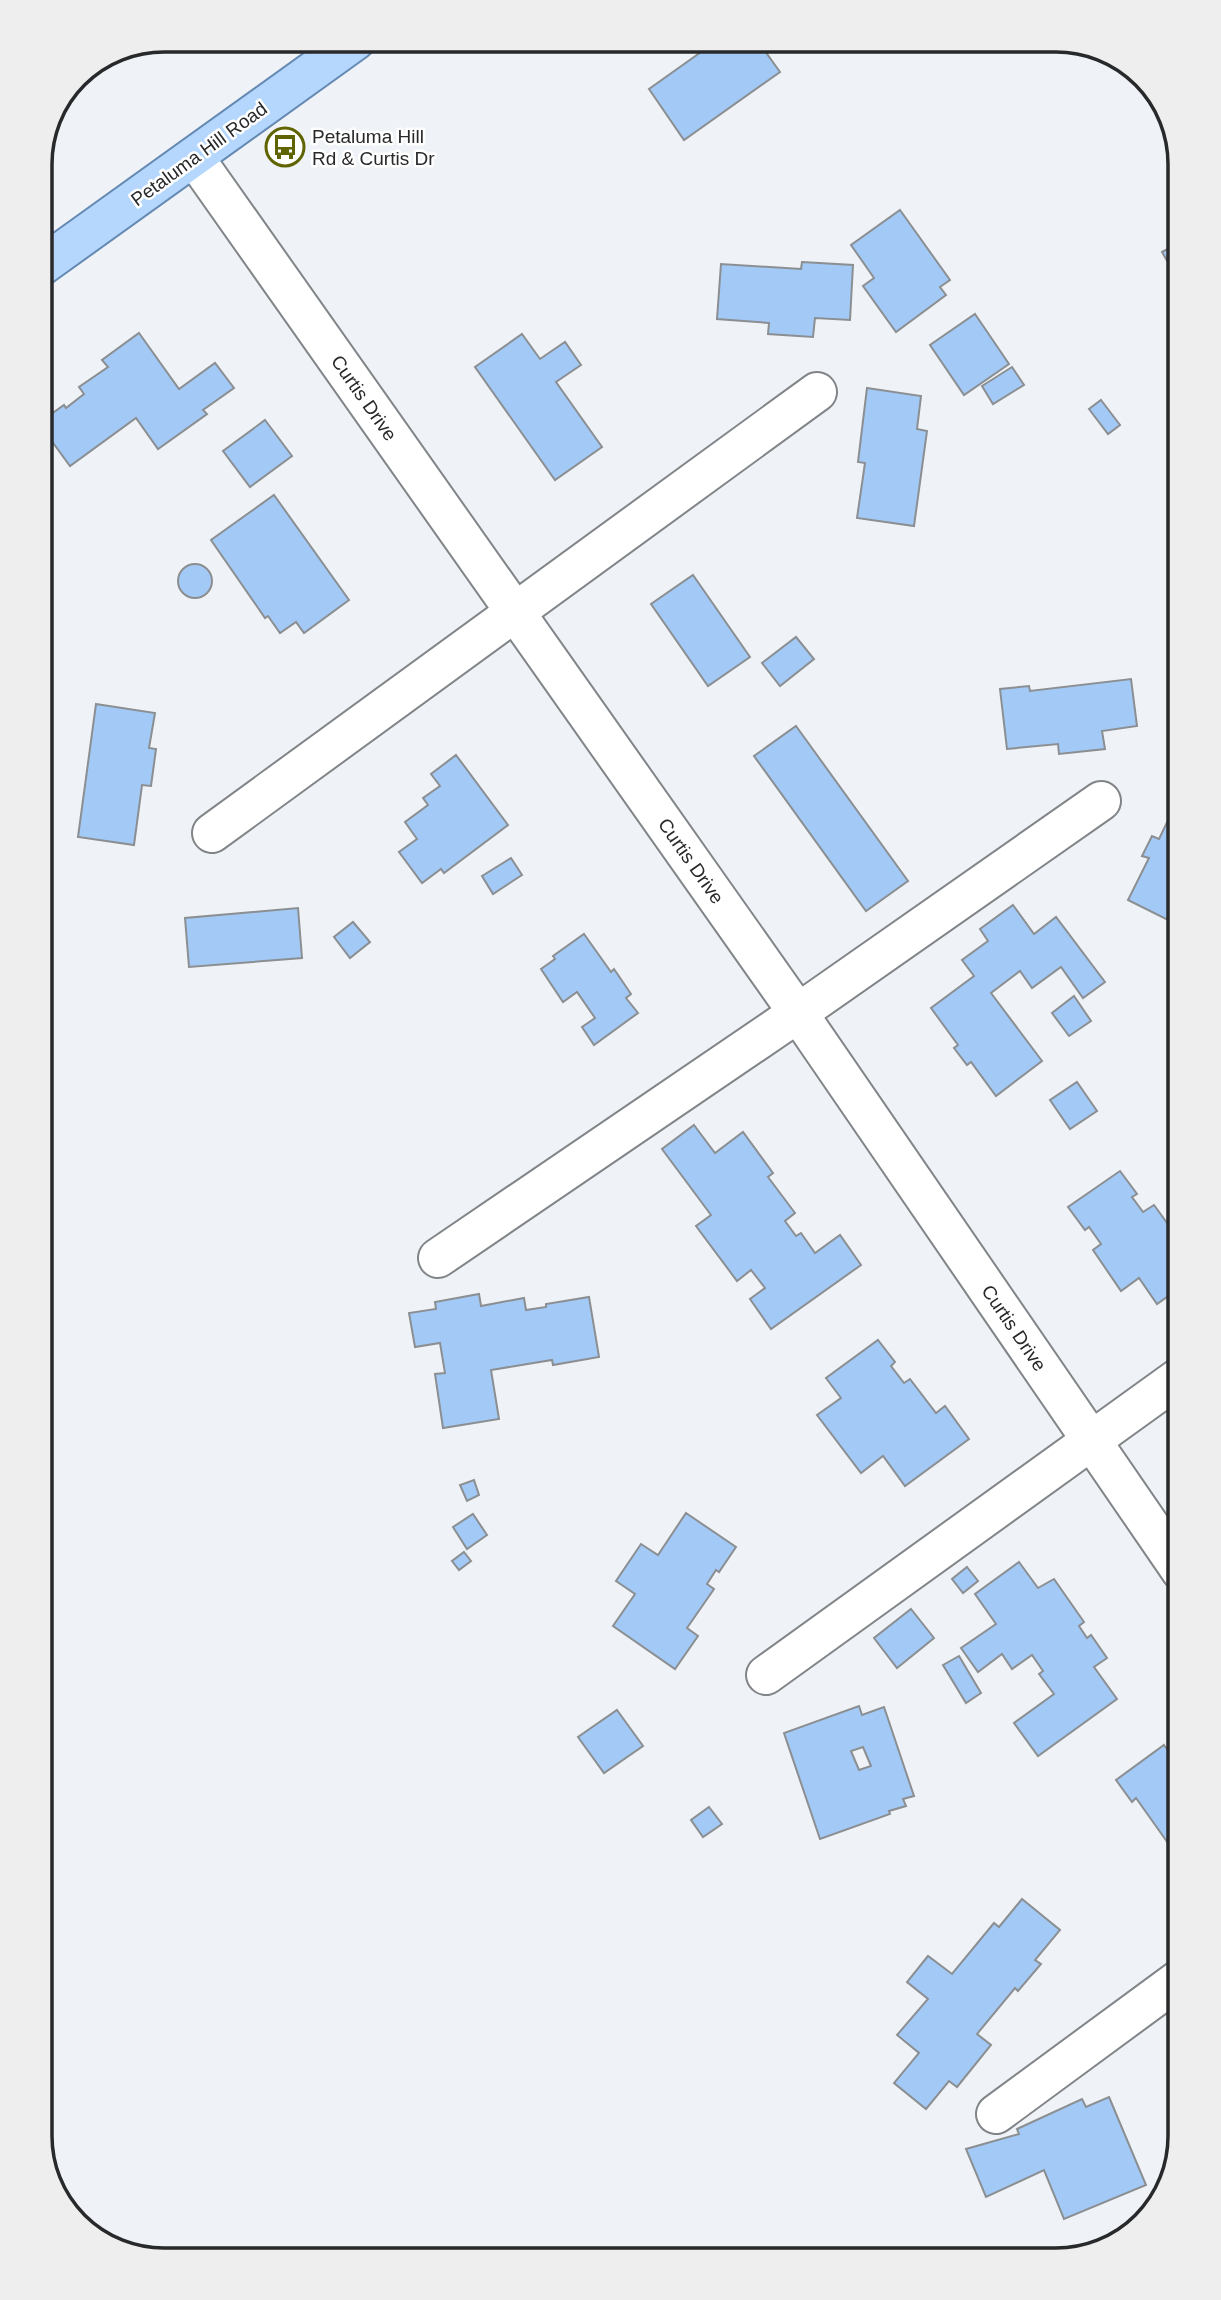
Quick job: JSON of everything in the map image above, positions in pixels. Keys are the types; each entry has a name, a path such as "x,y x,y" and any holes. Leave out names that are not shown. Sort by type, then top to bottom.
{"main road":[{"name":"Petaluma Hill Road","path":"53,258 339,52"}],"street":[{"name":"Curtis Drive","path":"194,157 799,1013 1168,1552"},
{"path":"212,834 817,392"},
{"path":"438,1258 799,1013 1101,802"},
{"path":"766,1675 1168,1385"},
{"path":"996,2114 1168,1988"}],"building":[{"path":"700,53 766,53 780,72 684,140 649,89"},
{"path":"900,210 950,280 940,287 946,295 896,332 863,286 874,278 851,245"},
{"path":"1168,249 1168,262 1162,252"},
{"path":"802,262 853,265 850,320 815,318 813,337 768,334 769,323 717,319 721,264 801,269"},
{"path":"975,314 1009,364 964,395 930,345"},
{"path":"139,333 179,389 215,363 234,388 203,410 207,414 158,449 136,418 70,466 53,443 53,413 64,405 66,408 84,394 79,387 108,367 102,360"},
{"path":"522,334 540,359 565,342 581,365 556,382 602,447 555,480 475,367"},
{"path":"1012,367 1024,385 993,404 982,386"},
{"path":"867,388 921,396 917,429 927,431 914,526 857,518 865,463 858,462"},
{"path":"1101,400 1120,425 1108,434 1089,409"},
{"path":"265,420 292,456 250,487 223,451"},
{"path":"274,495 349,600 304,633 296,622 280,633 268,616 265,618 211,540"},
{"path":"195,564 207,569 212,581 207,593 195,598 183,593 178,581 183,569"},
{"path":"693,575 750,657 708,686 651,604"},
{"path":"796,637 814,659 780,686 762,663"},
{"path":"1131,679 1137,726 1102,731 1105,749 1059,754 1058,744 1007,749 1000,689 1029,686 1030,691"},
{"path":"96,704 155,713 149,748 156,749 151,786 142,785 134,845 78,837"},
{"path":"796,726 908,881 866,911 754,756"},
{"path":"456,755 508,825 444,873 441,869 422,883 399,852 417,839 405,822 428,805 423,798 440,786 431,774"},
{"path":"1168,820 1168,920 1128,900 1149,858 1142,856 1152,836 1159,839"},
{"path":"511,858 522,875 493,894 482,876"},
{"path":"1013,905 1034,934 1056,917 1105,982 1083,998 1061,967 1032,988 1020,971 991,993 1042,1061 996,1096 971,1062 967,1065 954,1048 958,1045 931,1008 974,976 962,960 988,941 980,929"},
{"path":"298,908 302,958 189,967 185,918"},
{"path":"353,922 370,942 350,958 334,937"},
{"path":"584,934 611,972 614,969 631,994 626,998 638,1013 594,1045 582,1027 595,1018 577,992 563,1002 541,969 555,959 553,956"},
{"path":"1074,996 1091,1021 1069,1036 1052,1013"},
{"path":"1077,1082 1097,1111 1070,1129 1050,1100"},
{"path":"694,1125 715,1153 743,1132 773,1173 768,1177 795,1213 785,1221 796,1236 801,1233 815,1253 840,1235 861,1265 771,1329 750,1299 765,1288 751,1270 737,1281 696,1226 711,1215 662,1149"},
{"path":"1120,1171 1137,1194 1132,1197 1143,1212 1154,1205 1168,1224 1168,1296 1157,1304 1139,1278 1121,1291 1093,1250 1101,1244 1089,1227 1085,1230 1068,1207"},
{"path":"479,1294 481,1306 524,1298 526,1310 589,1297 599,1357 553,1365 552,1360 491,1370 499,1419 443,1428 435,1374 445,1373 440,1343 415,1347 409,1313 436,1309 435,1302"},
{"path":"878,1340 895,1362 891,1366 904,1383 910,1379 936,1413 945,1406 969,1439 905,1486 883,1456 861,1473 817,1415 841,1398 826,1378"},
{"path":"474,1480 479,1495 467,1501 460,1485"},
{"path":"686,1513 736,1547 707,1584 714,1589 687,1628 698,1636 675,1669 613,1626 635,1594 616,1581 641,1544 658,1555"},
{"path":"473,1514 487,1535 467,1549 453,1527"},
{"path":"464,1552 471,1561 459,1570 452,1561"},
{"path":"1019,1562 1038,1588 1054,1579 1084,1622 1079,1626 1087,1638 1091,1635 1107,1658 1094,1667 1117,1699 1038,1756 1014,1723 1054,1694 1039,1674 1043,1671 1032,1655 1012,1669 1002,1654 978,1672 961,1648 996,1624 975,1594"},
{"path":"967,1567 978,1581 963,1593 952,1579"},
{"path":"911,1609 934,1638 897,1668 874,1638"},
{"path":"959,1656 981,1693 966,1703 943,1665"},
{"path":"859,1706 862,1715 884,1707 914,1796 903,1799 906,1806 889,1811 890,1814 820,1839 784,1733","holes":["863,1747 871,1766 859,1770 851,1751"]},
{"path":"617,1710 643,1746 604,1773 578,1737"},
{"path":"1164,1745 1168,1750 1168,1843 1136,1798 1132,1802 1116,1780"},
{"path":"709,1807 722,1824 703,1837 691,1820"},
{"path":"1022,1899 1060,1930 1035,1960 1041,1964 1018,1991 1015,1988 977,2034 991,2045 957,2087 949,2081 926,2109 894,2083 919,2053 897,2035 928,1999 907,1982 928,1956 952,1974 994,1923 999,1927"},
{"path":"1109,2097 1146,2185 1064,2219 1044,2170 986,2197 966,2149 1019,2134 1017,2129 1082,2099 1086,2107"}],"place":[{"name":"Petaluma Hill Rd & Curtis Dr","path":"285,147"}]}
